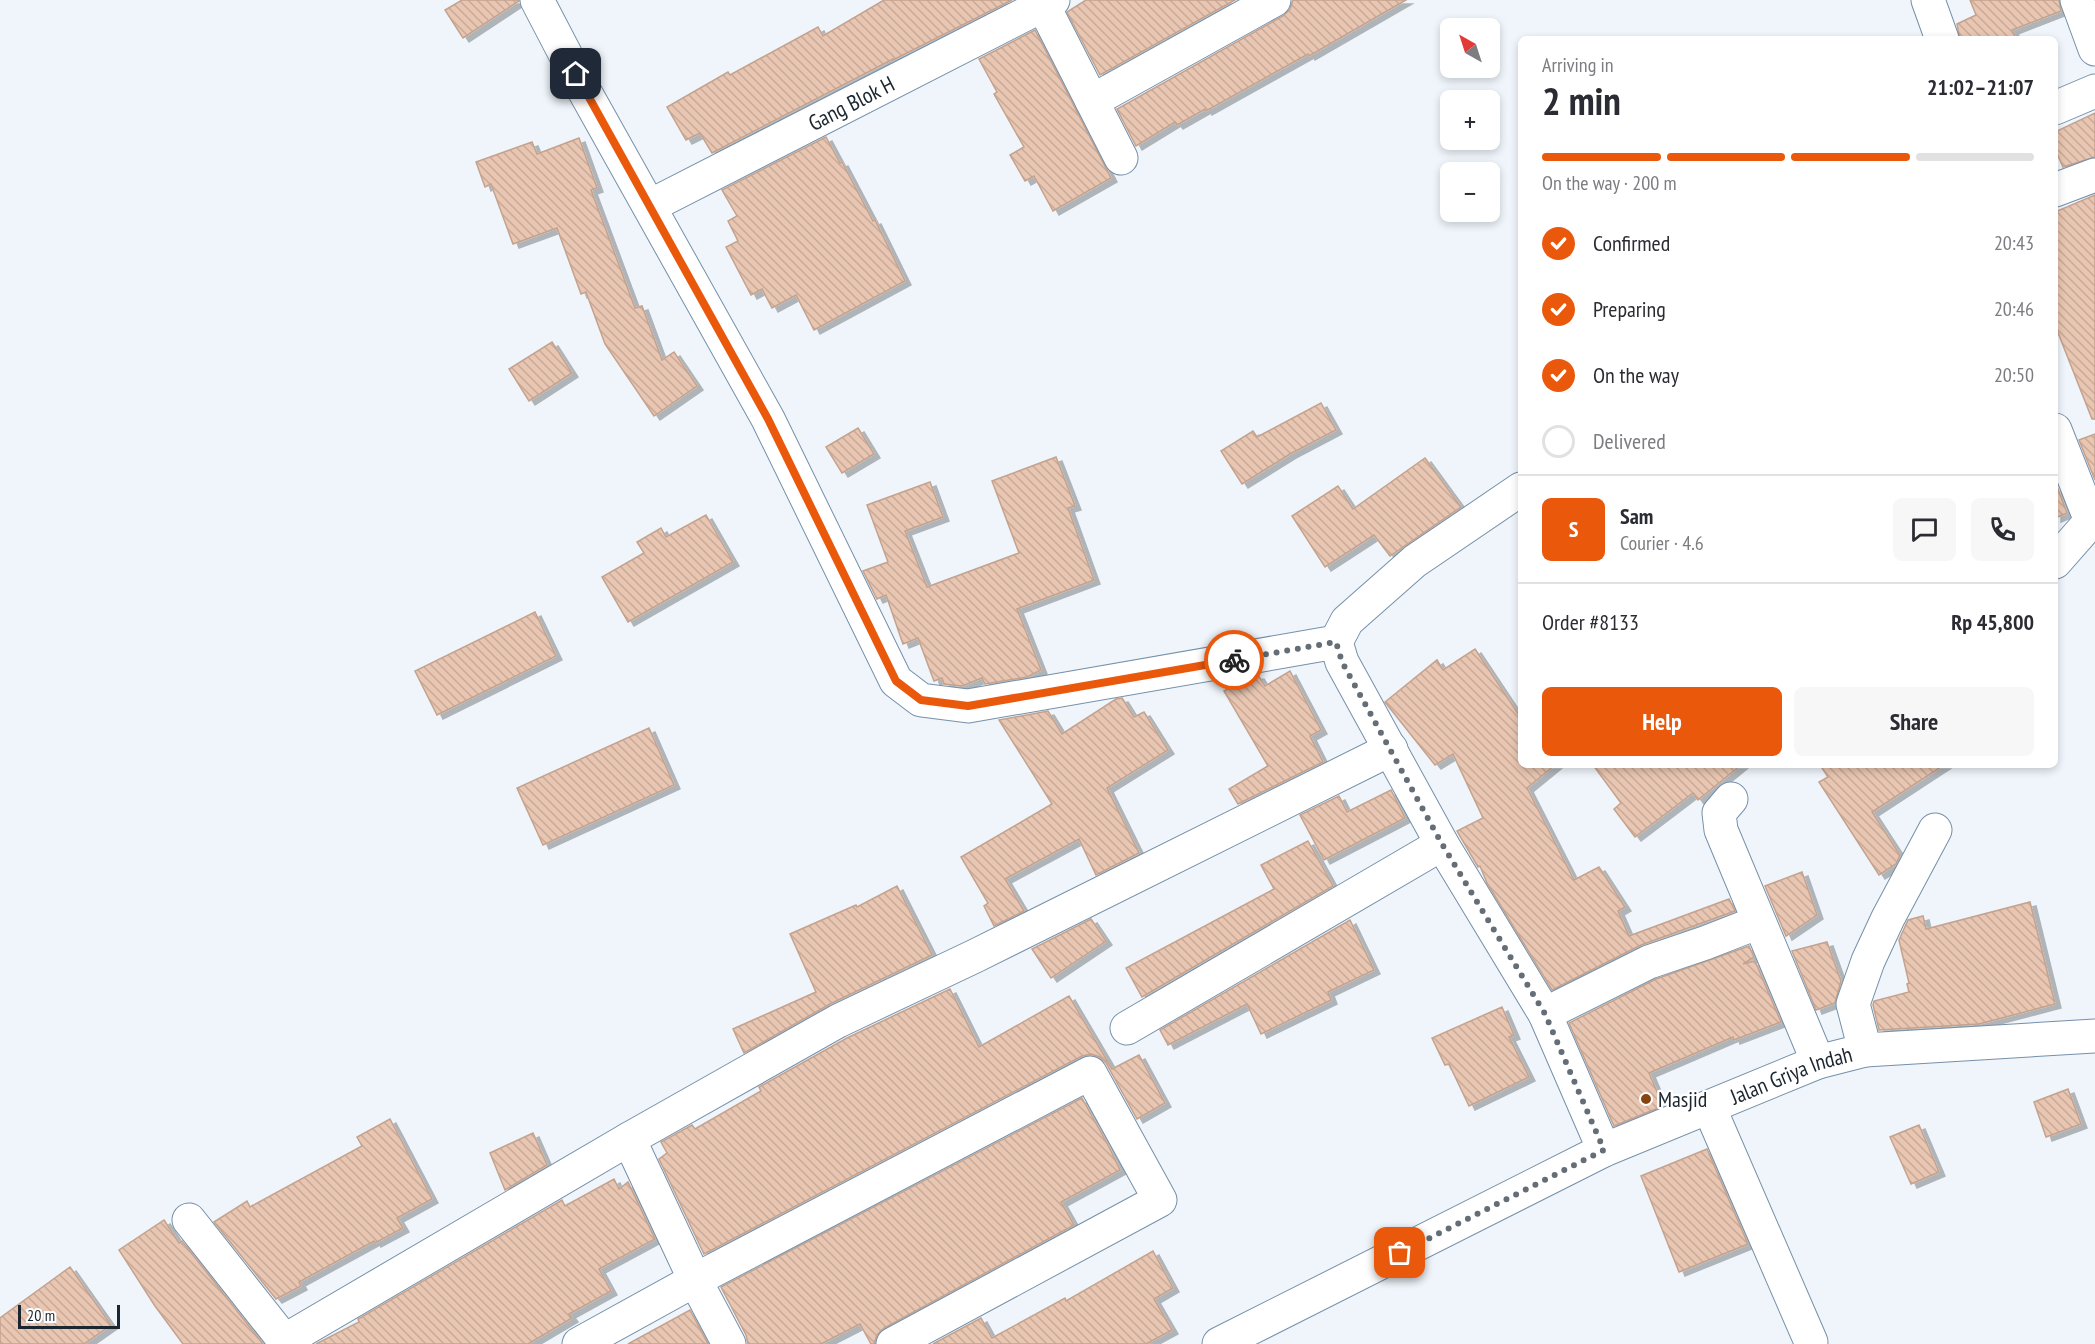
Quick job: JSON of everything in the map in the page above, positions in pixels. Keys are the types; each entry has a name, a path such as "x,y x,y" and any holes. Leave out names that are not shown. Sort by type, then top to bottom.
{"street":[{"path":"1092,101 1274,0"},
{"path":"1929,0 1941,36"},
{"path":"2077,0 2095,49"},
{"path":"540,1 585,92 768,419 896,681 921,700 968,706 1336,642"},
{"path":"1048,3 1092,101 1121,158"},
{"name":"Gang Blok H","path":"650,206 1048,3"},
{"path":"2058,107 2095,91"},
{"path":"2058,189 2095,175"},
{"path":"2058,437 2093,520 2058,559"},
{"path":"1518,491 1415,561 1347,621 1336,642 1342,662 1442,844 1545,1014 1604,1150"},
{"path":"189,1220 286,1342 629,1139 838,1021 975,956 1391,749"},
{"path":"1731,798 1719,813 1721,830 1818,1062"},
{"path":"1865,1050 1853,1004 1868,961 1888,918 1935,830"},
{"path":"1127,1028 1442,844"},
{"path":"1545,1014 1649,962 1759,922"},
{"name":"Jalan Griya Indah","path":"1232,1341 1604,1150 1818,1062 1865,1050 2095,1036"},
{"path":"579,1344 695,1280 1090,1073 1160,1200 893,1344"},
{"path":"1710,1107 1811,1342"},
{"path":"629,1139 695,1280 729,1344"}],"building":[{"path":"462,0 519,1 463,38 445,10"},
{"path":"884,0 1012,0 712,153 700,133 686,140 667,107 728,72 730,75 818,27 823,36"},
{"path":"1086,0 1235,0 1100,75 1067,12"},
{"path":"1293,0 1406,0 1309,56 1308,54 1206,111 1205,109 1177,125 1175,122 1136,146 1117,109 1283,16 1290,9"},
{"path":"1970,0 2059,0 2061,11 2012,30 2015,36 1959,36 1957,24 1976,15"},
{"path":"1035,30 1111,178 1053,211 1034,176 1025,181 1010,155 1024,147 994,94 997,92 979,59"},
{"path":"2095,113 2095,157 2063,167 2058,156 2058,131"},
{"path":"826,137 873,221 875,220 905,281 814,330 796,295 772,308 762,289 751,295 726,247 738,241 728,221 737,216 722,190"},
{"path":"579,138 597,188 591,190 635,308 642,306 662,360 674,352 697,386 654,416 605,344 586,292 581,294 557,228 513,244 491,184 485,187 476,162 532,142 537,154"},
{"path":"2095,195 2095,419 2092,419 2058,333 2058,211"},
{"path":"552,342 572,373 529,401 509,369"},
{"path":"1321,403 1336,430 1290,454 1242,484 1221,451 1253,431 1257,437"},
{"path":"858,428 874,454 842,473 826,447"},
{"path":"2095,434 2095,480 2079,440"},
{"path":"1056,457 1075,506 1068,508 1094,580 1017,609 1041,670 1027,677 985,684 982,678 962,686 944,684 942,678 934,681 918,638 903,644 886,595 877,599 863,571 888,562 867,505 930,482 943,517 905,531 927,587 1019,553 992,481"},
{"path":"1425,458 1461,507 1390,556 1374,535 1325,567 1292,516 1338,486 1353,509"},
{"path":"2058,489 2067,513 2058,517"},
{"path":"706,515 733,562 628,622 602,577 644,553 637,542 661,528 666,537"},
{"path":"535,612 556,656 437,715 415,671"},
{"path":"1475,649 1518,714 1518,768 1551,768 1527,788 1574,880 1599,867 1625,907 1618,911 1629,936 1729,899 1735,911 1641,945 1552,990 1457,831 1483,818 1453,754 1435,765 1385,702 1437,660 1443,670"},
{"path":"1290,671 1321,730 1310,736 1323,762 1238,804 1229,789 1268,766 1224,691 1249,676 1258,675 1265,686"},
{"path":"1122,698 1134,717 1144,712 1168,750 1107,788 1139,853 1096,875 1079,839 1005,879 1024,911 994,926 984,906 988,903 961,857 1052,804 999,720 1048,711 1062,734 1116,699"},
{"path":"649,728 674,785 543,845 517,788"},
{"path":"1595,768 1737,768 1698,800 1693,793 1635,837 1614,809 1621,803"},
{"path":"1822,768 1939,768 1872,812 1900,855 1896,864 1879,875 1819,782 1828,777"},
{"path":"1391,790 1405,818 1324,860 1300,815 1339,796 1347,812"},
{"path":"1308,841 1333,886 1142,997 1126,968 1274,889 1261,865"},
{"path":"1802,872 1817,915 1786,936 1765,886"},
{"path":"897,886 932,955 830,1004 744,1053 733,1029 816,992 790,934 856,905 857,907"},
{"path":"2030,902 2055,1004 1979,1024 1879,1030 1874,1001 1909,992 1899,940 1908,920 1923,916 1926,929"},
{"path":"1091,919 1106,941 1051,978 1032,949"},
{"path":"1350,920 1374,970 1328,992 1331,1000 1261,1034 1247,1004 1168,1045 1160,1030"},
{"path":"1827,942 1841,981 1835,1003 1816,1010 1792,951"},
{"path":"1749,946 1754,957 1743,964 1755,961 1781,1022 1734,1040 1733,1037 1649,1073 1663,1106 1614,1126 1569,1023 1656,979"},
{"path":"950,989 979,1047 1069,996 1112,1069 1139,1055 1165,1103 1137,1119 1106,1063 1100,1057 1091,1054 1082,1056 704,1254 659,1159 667,1153 661,1142 692,1125 695,1129 761,1091 759,1087 847,1038"},
{"path":"1502,1007 1514,1035 1509,1037 1529,1077 1469,1106 1449,1064 1445,1065 1432,1038"},
{"path":"2068,1089 2081,1124 2046,1137 2034,1102"},
{"path":"1082,1098 1120,1170 1061,1202 1074,1225 884,1328 877,1335 874,1344 871,1344 860,1324 821,1344 748,1344 746,1335 721,1287"},
{"path":"390,1119 432,1199 397,1218 403,1228 375,1243 374,1241 299,1282 301,1286 276,1299 214,1222 247,1201 250,1207 362,1146 357,1137"},
{"path":"1919,1125 1939,1172 1911,1184 1890,1137"},
{"path":"533,1133 547,1165 505,1190 490,1153"},
{"path":"1707,1149 1748,1244 1679,1272 1641,1176"},
{"path":"614,1179 619,1189 628,1182 655,1239 599,1269 611,1291 569,1314 572,1318 528,1344 316,1344 359,1322 358,1319 562,1200 565,1206"},
{"path":"164,1220 179,1243 182,1241 263,1344 183,1344 119,1250"},
{"path":"1153,1251 1173,1288 1154,1299 1172,1330 1146,1344 933,1344 981,1318 992,1338 1065,1298 1066,1301"},
{"path":"70,1267 111,1325 84,1344 0,1344 0,1318"},
{"path":"690,1310 708,1344 628,1344"}],"way so far":[{"path":"1234,660 1336,642 1342,662 1442,844 1545,1014 1604,1150 1400,1253"}],"place":[{"name":"Masjid","path":"1646,1099"}],"route":[{"path":"576,74 768,419 896,681 921,700 968,706 1234,660"}]}
